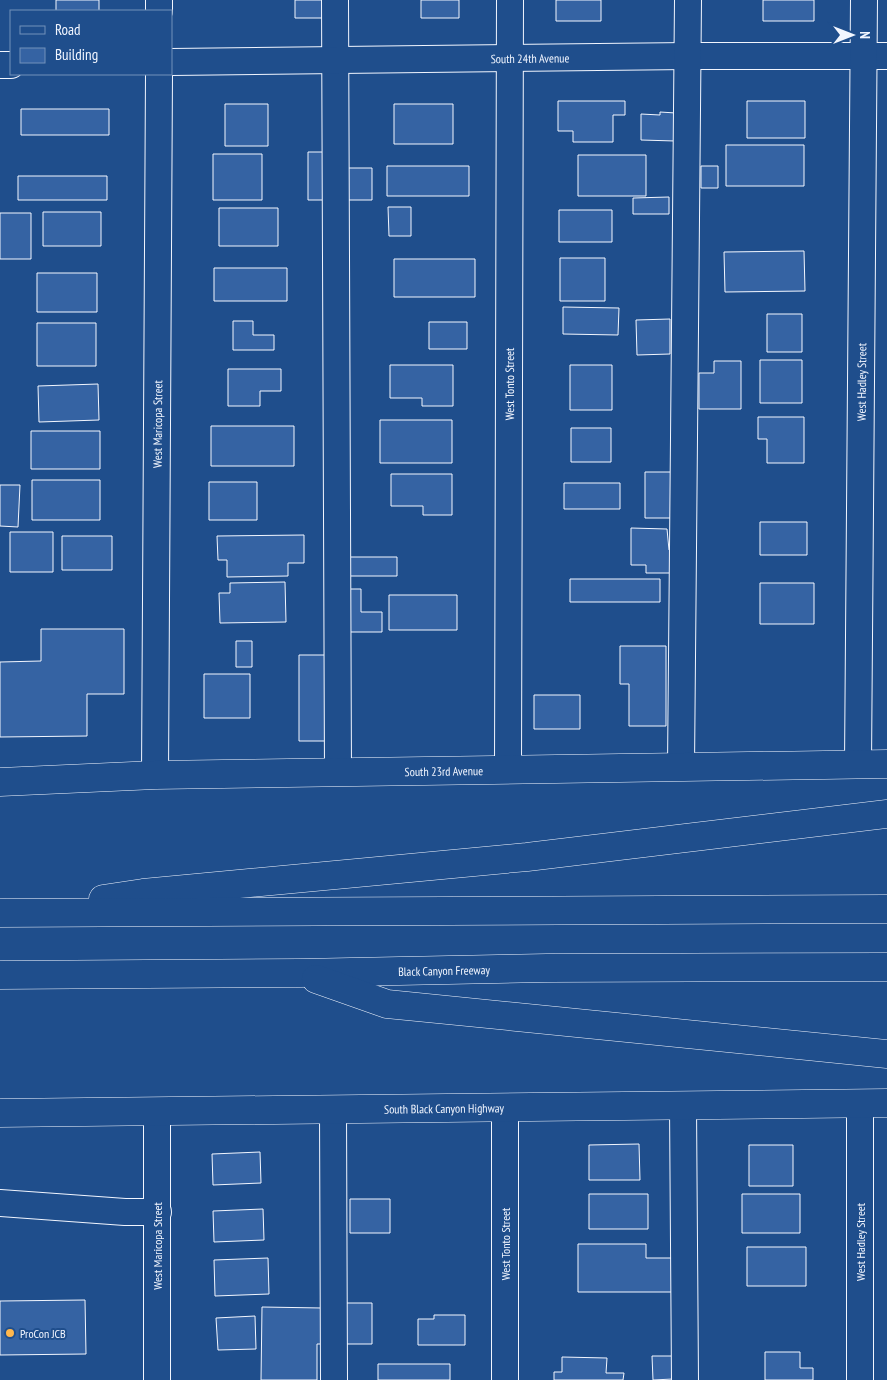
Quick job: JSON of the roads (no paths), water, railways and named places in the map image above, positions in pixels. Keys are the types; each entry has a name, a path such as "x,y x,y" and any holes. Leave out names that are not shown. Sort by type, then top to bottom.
{"main road":[{"name":"South 23rd Avenue","path":"0,782 155,775 338,771 887,764"},
{"path":"9,913 143,893 526,857 887,814"},
{"path":"9,913 887,909"},
{"name":"Black Canyon Freeway","path":"0,975 301,973 547,968 887,967"},
{"path":"301,973 387,1004 887,1054"},
{"name":"South Black Canyon Highway","path":"0,1113 887,1104"}],"street":[{"path":"335,0 338,771"},
{"name":"West Tonto Street","path":"508,769 510,0"},
{"path":"680,767 688,0"},
{"name":"West Hadley Street","path":"858,764 875,56 864,0"},
{"name":"South 24th Avenue","path":"172,62 688,56 875,56"},
{"name":"West Maricopa Street","path":"155,775 159,75"},
{"name":"West Hadley Street","path":"860,1104 860,1380"},
{"path":"683,1106 684,1380"},
{"name":"West Tonto Street","path":"504,1108 505,1380"},
{"path":"333,1111 334,1380"},
{"name":"West Maricopa Street","path":"157,1112 157,1380"},
{"path":"0,1204 124,1212 158,1212"}],"place":[{"name":"ProCon JCB","path":"10,1333"}]}
